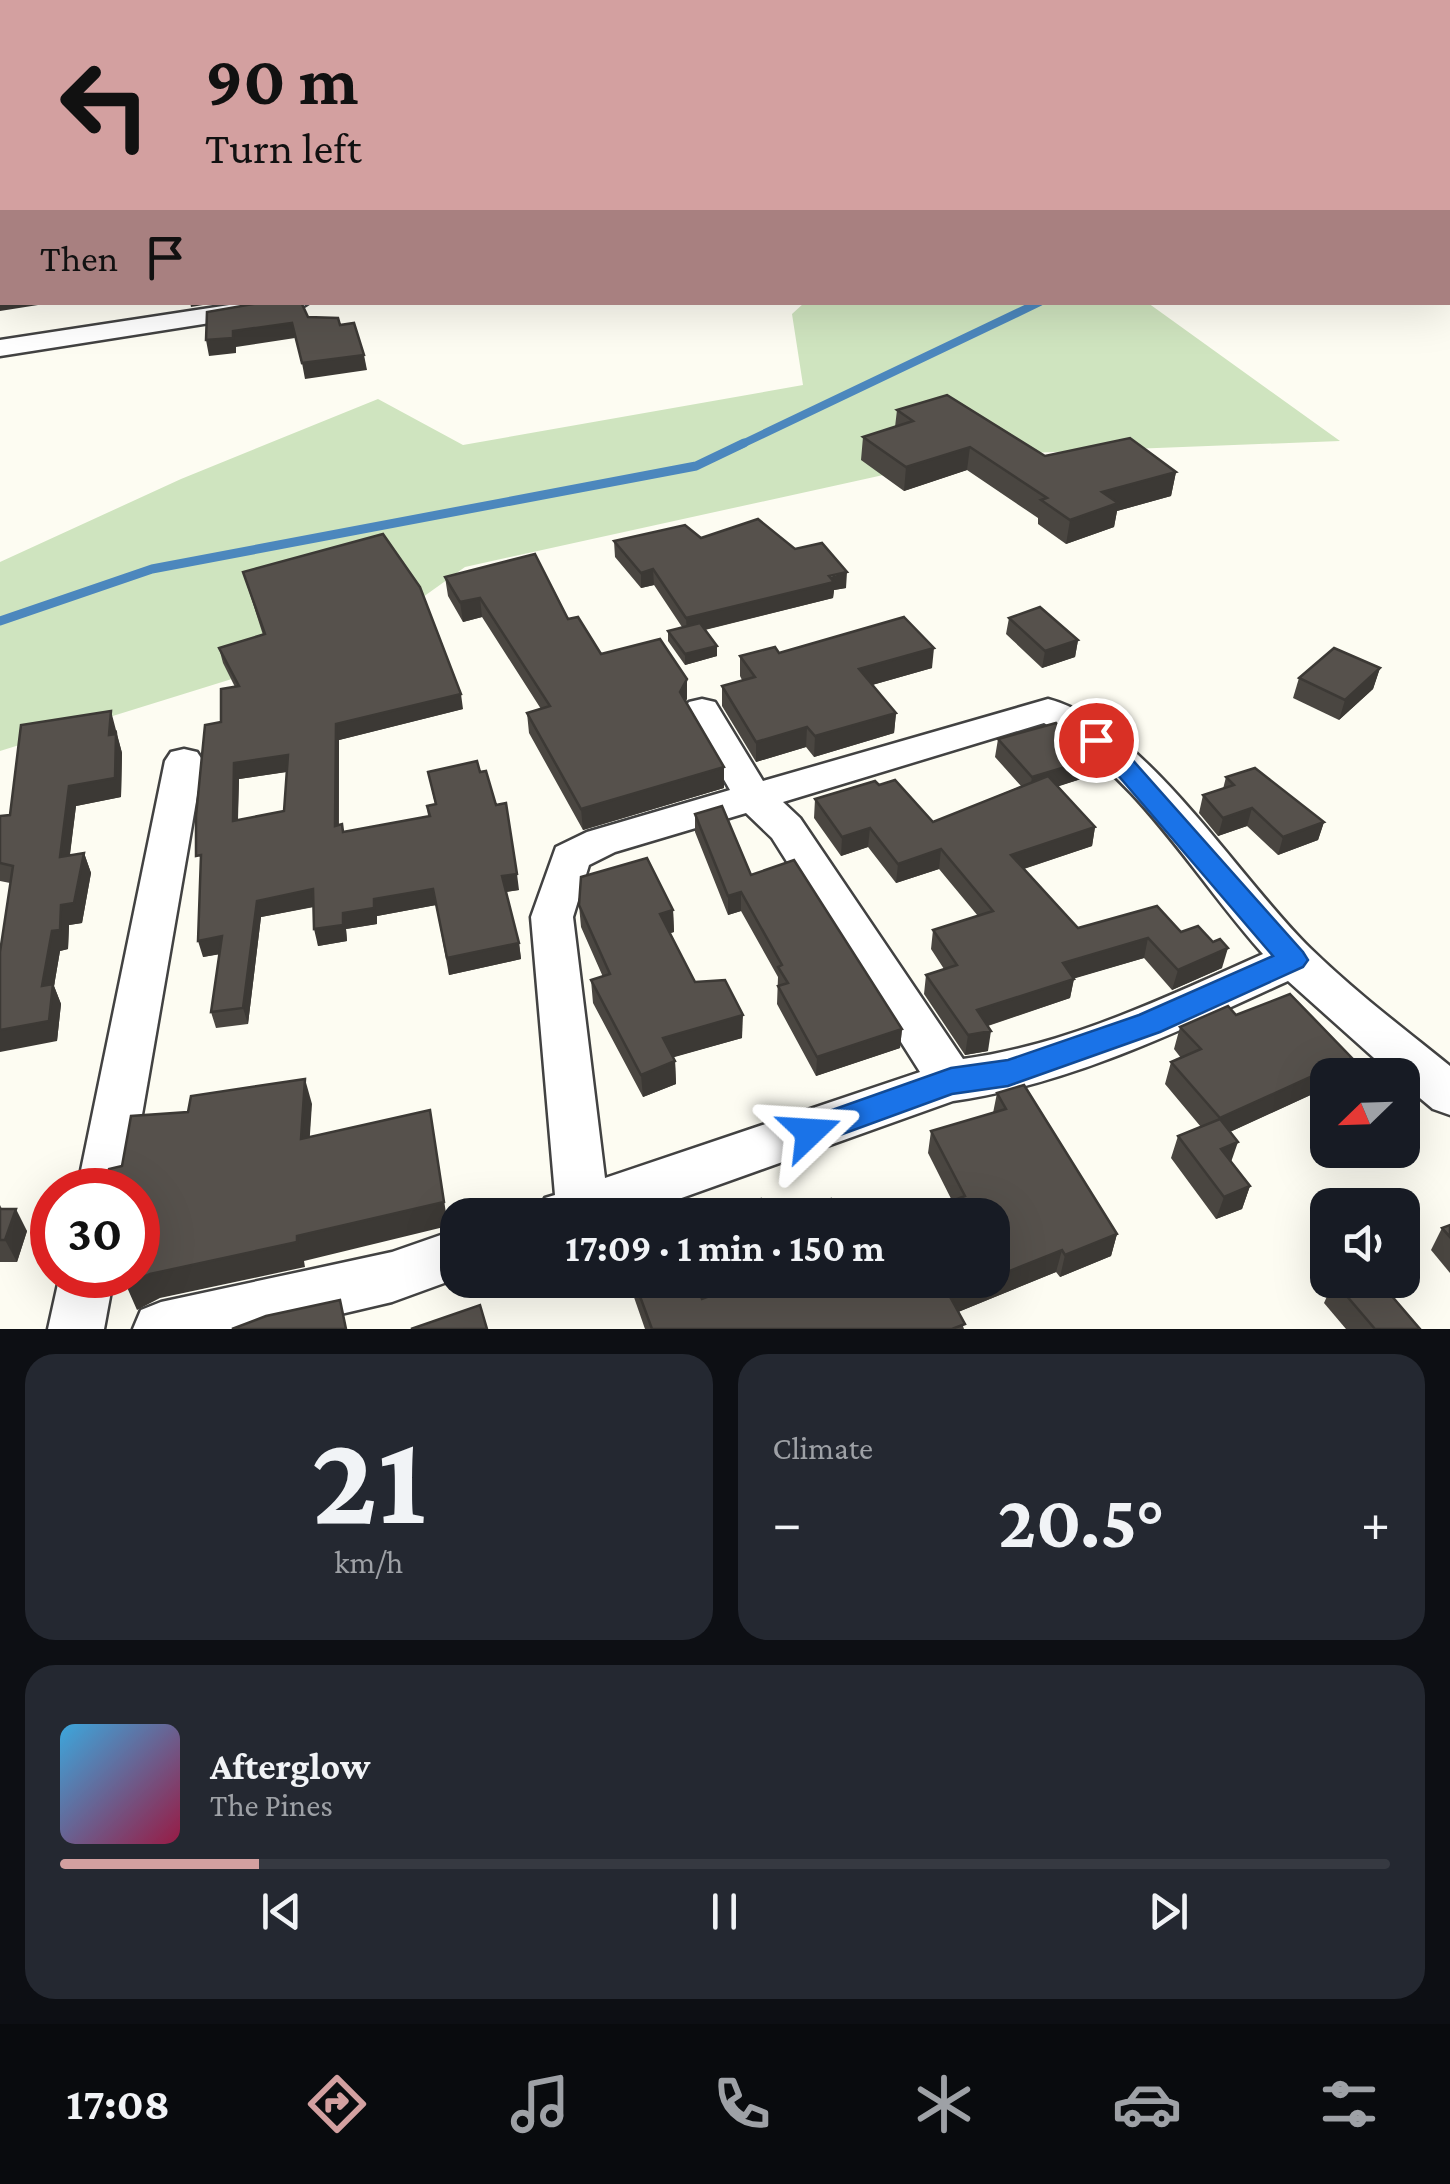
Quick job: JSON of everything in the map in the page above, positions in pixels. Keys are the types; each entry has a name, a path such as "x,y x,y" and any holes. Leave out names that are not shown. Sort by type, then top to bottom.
{"street":[{"path":"0,348 160,313 261,305"},
{"path":"702,710 753,796 786,828 951,1081"},
{"path":"571,1198 552,917 571,857 601,842 1048,710 1072,719 1120,762 1293,960 1450,1094"},
{"path":"107,1168 184,761"},
{"path":"613,1198 738,1158 951,1081 1008,1073 1150,1024 1293,960"},
{"path":"162,1329 392,1278 440,1261"},
{"path":"76,1329 82,1298"}],"green space":[{"path":"802,305 1151,305 1340,441 974,455 465,567 367,637 0,751 0,562 181,479 378,399 463,445 803,385 792,314"}],"building":[{"path":"247,305 302,305 308,317 338,318 340,325 354,323 364,355 302,363 292,323 233,331 233,338 206,340 207,312"},
{"path":"947,395 1045,456 1130,438 1176,472 1102,492 1118,503 1070,520 1041,500 1047,498 970,447 906,467 863,437 913,421 897,410"},
{"path":"758,519 795,549 822,543 847,572 829,576 834,582 686,618 653,569 641,573 614,541 685,525 701,538"},
{"path":"383,534 420,587 461,694 336,724 335,826 342,824 343,832 430,816 427,806 436,804 428,772 477,761 480,772 486,771 496,805 506,803 517,874 502,876 519,943 447,958 433,889 374,899 374,908 343,913 343,925 314,929 313,889 257,901 243,1008 211,1012 222,936 198,941 201,855 196,856 196,816 205,725 221,722 221,689 239,686 219,648 265,634 243,572","holes":["288,755 284,811 233,821 234,763"]},
{"path":"535,554 568,619 578,617 601,654 660,639 687,679 680,692 724,767 581,809 527,713 550,706 480,598 460,602 445,577"},
{"path":"1040,607 1078,640 1045,651 1009,618"},
{"path":"904,617 934,648 859,669 896,713 815,736 807,727 756,742 722,686 755,677 740,656 775,647 779,653"},
{"path":"700,623 717,646 685,654 668,631"},
{"path":"1334,648 1380,668 1345,700 1299,678"},
{"path":"111,711 109,735 116,734 115,778 69,786 60,857 84,853 74,903 61,905 60,930 52,931 42,986 53,984 49,1021 0,1030 0,952 13,866 0,863 0,816 10,815 21,725"},
{"path":"1056,723 1082,751 1076,752 1085,761 1032,777 998,739"},
{"path":"1255,768 1324,822 1283,837 1252,808 1223,818 1203,795 1234,785 1226,777"},
{"path":"1048,776 1095,827 1011,855 1078,928 1157,906 1181,932 1198,926 1213,942 1220,939 1228,948 1178,970 1148,938 1063,963 1074,979 977,1010 991,1031 968,1035 926,975 957,965 933,930 993,911 941,849 898,864 870,828 842,837 815,799 875,781 879,785 895,780 933,822"},
{"path":"722,806 751,875 794,860 902,1029 817,1057 778,986 788,983 778,967 782,965 741,892 728,896 695,814"},
{"path":"647,858 673,910 660,914 695,982 725,980 743,1015 663,1038 675,1061 641,1075 591,980 610,974 579,905 581,877"},
{"path":"1290,994 1352,1058 1310,1058 1310,1077 1220,1118 1171,1062 1201,1049 1180,1027 1228,1006 1236,1015"},
{"path":"305,1079 301,1139 430,1110 443,1198 440,1203 297,1236 297,1242 160,1272 160,1168 113,1168 122,1166 131,1116 188,1112 191,1096"},
{"path":"1024,1085 1117,1234 1010,1271 1010,1198 960,1198 965,1196 931,1131 1006,1109 997,1093"},
{"path":"1220,1119 1238,1142 1221,1149 1250,1186 1224,1197 1178,1136"},
{"path":"0,1209 16,1209 5,1240 0,1240"},
{"path":"641,1298 951,1298 965,1324 952,1329 652,1329"},
{"path":"1349,1298 1393,1298 1420,1329 1375,1329"},
{"path":"340,1300 346,1329 232,1329 266,1316"},
{"path":"480,1305 487,1329 411,1329"}],"waterway":[{"path":"738,446 1034,305"},
{"path":"0,621 152,569 696,466 744,443"}],"route":[{"path":"810,1132 951,1081 1008,1073 1150,1024 1293,960 1120,762 1096,740"}]}
